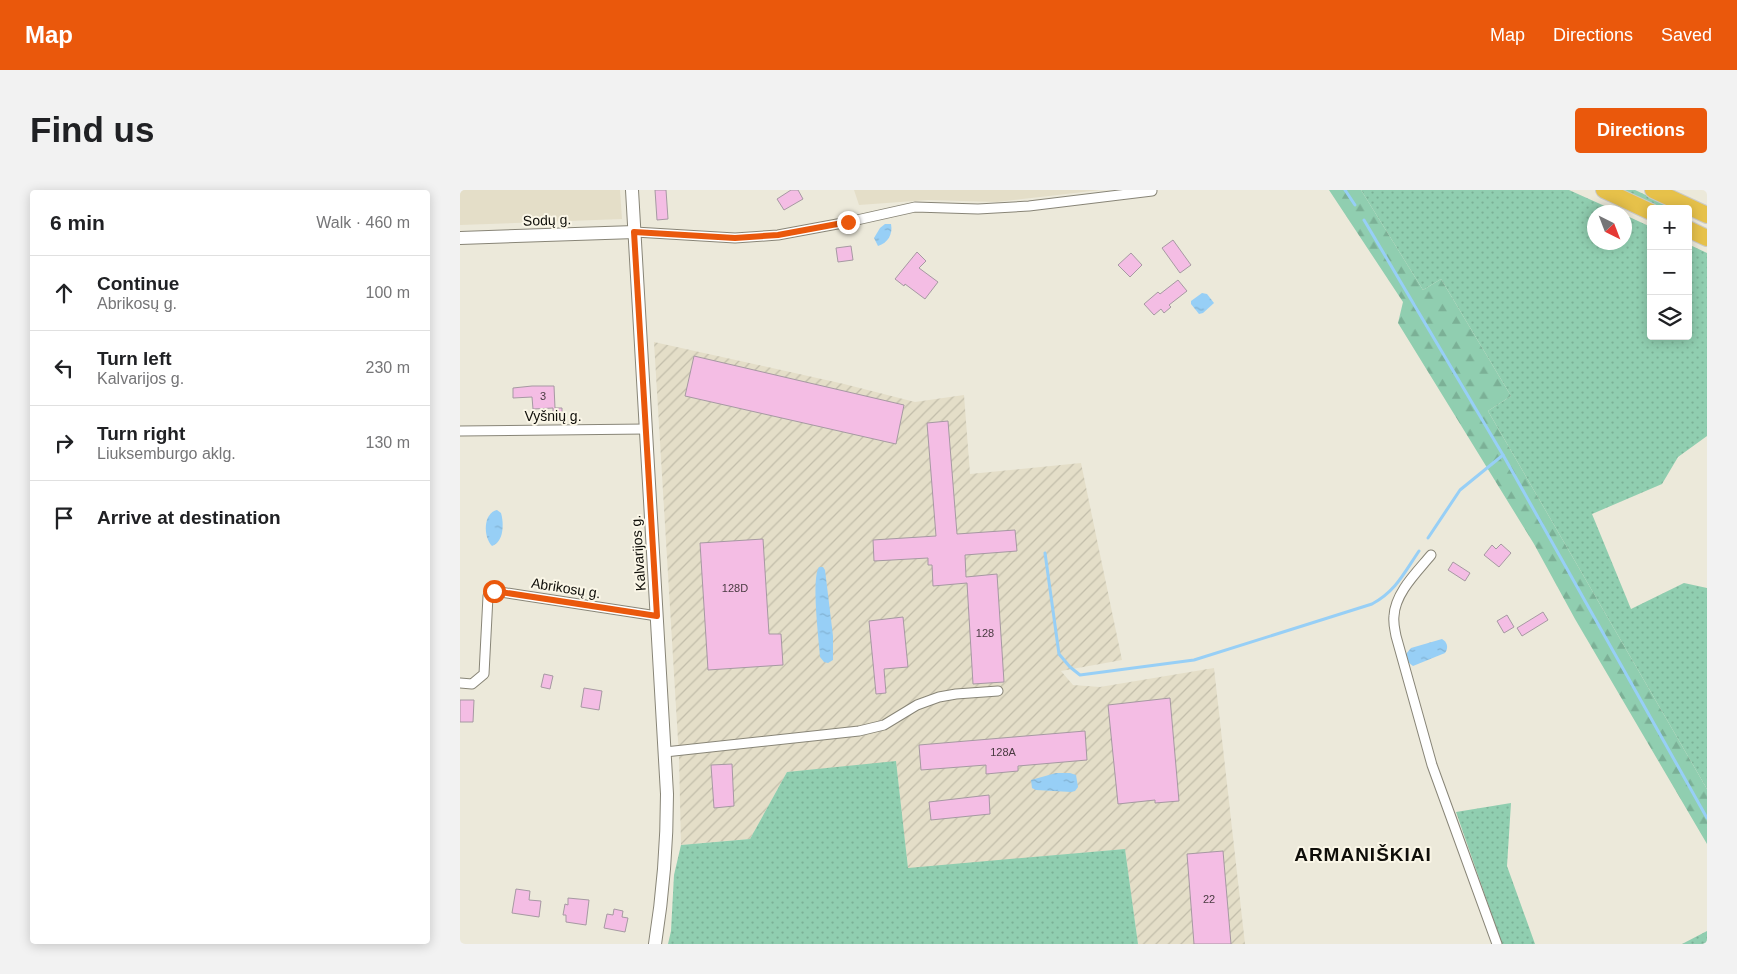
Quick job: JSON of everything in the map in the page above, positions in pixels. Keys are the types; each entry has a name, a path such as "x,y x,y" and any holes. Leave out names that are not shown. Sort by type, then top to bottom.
{"highway":[{"path":"1604,190 1647,210"},
{"path":"1653,190 1707,215"},
{"path":"1692,231 1707,238"}],"main road":[{"name":"Kalvarijos g.","path":"632,190 665,752 667,838 662,904 655,944"},
{"name":"Sodų g.","path":"460,238 634,232"}],"street":[{"path":"634,232 735,238 778,235 915,207 978,209 1030,206 1152,191"},
{"name":"Vyšnių g.","path":"460,431 646,429"},
{"path":"1431,555 1397,602 1394,616 1396,636 1432,765 1497,944"},
{"name":"Abrikosų g.","path":"460,682 472,684 484,674 488,596 494,591 657,616"},
{"path":"665,752 859,731 884,724 918,705 939,697 956,694 998,692"}],"shaded area":[{"path":"460,190 620,190 622,219 460,225"},
{"path":"854,190 1101,190 997,202 928,200 859,205"},
{"path":"654,342 844,384 915,402 964,395 970,474 1081,463 1122,660 1061,671 1073,685 1100,687 1214,668 1245,944 1138,944 1125,849 908,869 896,762 787,772 750,839 681,845 679,757"}],"green space":[{"path":"1329,190 1361,190 1423,290 1441,279 1511,396 1488,411 1707,789 1707,844 1575,619 1534,544 1398,323 1403,302"},
{"path":"1361,190 1569,190 1602,205 1587,205 1587,250 1632,250 1632,218 1647,225 1647,340 1692,340 1692,246 1707,253 1707,436 1678,457 1662,484 1592,514 1631,609 1684,583 1707,588 1707,789 1488,411 1511,396 1441,279 1423,290"},
{"path":"1623,190 1635,190 1667,205 1655,205"},
{"path":"896,761 908,868 1125,849 1138,944 668,944 671,931 674,875 681,845 750,839 787,772"},
{"path":"1511,803 1507,866 1535,944 1502,944 1456,812"},
{"path":"1707,931 1707,944 1682,944"}],"water":[{"path":"885,224 891,224 890,235 885,243 878,246 874,238"},
{"path":"1202,293 1207,294 1214,303 1203,313 1199,314 1191,304 1191,301"},
{"path":"497,510 501,513 503,522 502,532 499,541 492,546 487,537 486,526 489,516"},
{"path":"819,567 823,567 825,570 833,636 833,660 828,663 824,662 820,657 816,596"},
{"path":"1442,639 1447,645 1445,653 1413,666 1407,659 1406,654 1411,648"},
{"path":"1056,773 1076,775 1078,787 1075,791 1036,790 1032,788 1031,780"}],"building":[{"path":"655,190 666,190 668,219 657,220"},
{"path":"791,190 798,190 803,199 784,210 777,199"},
{"path":"1173,240 1191,265 1180,273 1162,248"},
{"path":"851,246 853,260 838,262 836,248"},
{"path":"917,252 926,261 919,268 938,282 925,299 895,279"},
{"path":"1131,253 1142,265 1130,277 1118,265"},
{"path":"1178,280 1187,291 1169,305 1171,307 1164,313 1161,309 1154,315 1144,304 1158,292 1160,294"},
{"path":"694,356 904,405 896,444 685,396"},
{"path":"554,386 555,408 562,408 562,417 553,417 553,408 533,409 532,397 513,398 513,388"},
{"path":"948,421 957,534 1015,530 1017,551 965,555 966,577 997,574 1004,682 973,684 967,583 933,586 932,565 928,565 928,558 874,561 873,540 936,536 927,423"},
{"path":"763,539 769,634 781,634 783,665 708,670 700,543"},
{"path":"1501,544 1511,553 1499,567 1484,555 1492,545 1496,549"},
{"path":"1453,562 1470,573 1465,581 1448,570"},
{"path":"1543,612 1548,620 1522,636 1517,628"},
{"path":"1507,615 1514,627 1504,633 1497,621"},
{"path":"903,617 908,667 884,669 886,693 876,694 869,621"},
{"path":"544,674 553,676 550,689 541,687"},
{"path":"584,688 602,691 599,710 581,707"},
{"path":"1170,698 1179,801 1155,803 1155,800 1118,804 1108,705"},
{"path":"460,700 474,700 473,722 460,722"},
{"path":"1085,731 1087,760 1018,766 1018,771 986,774 986,765 921,770 919,745"},
{"path":"732,764 734,806 714,808 711,765"},
{"path":"989,795 990,814 931,820 929,802"},
{"path":"1223,851 1231,944 1194,944 1187,854"},
{"path":"516,889 530,891 529,900 541,901 539,917 512,913"},
{"path":"568,898 589,900 586,925 566,922 566,915 563,915 565,904 568,905"},
{"path":"614,909 623,911 622,917 628,918 625,932 604,928 607,914 613,915"}],"waterway":[{"path":"1345,190 1355,205"},
{"path":"1364,220 1503,455 1707,818"},
{"path":"1428,538 1460,490 1503,455"},
{"path":"1045,553 1059,654 1080,675 1194,660 1372,604 1393,587 1419,551"}],"district":[{"name":"ARMANIŠKIAI","path":"1363,854"}],"route":[{"path":"494,591 657,616 634,232 735,238 778,235 848,222"}]}
